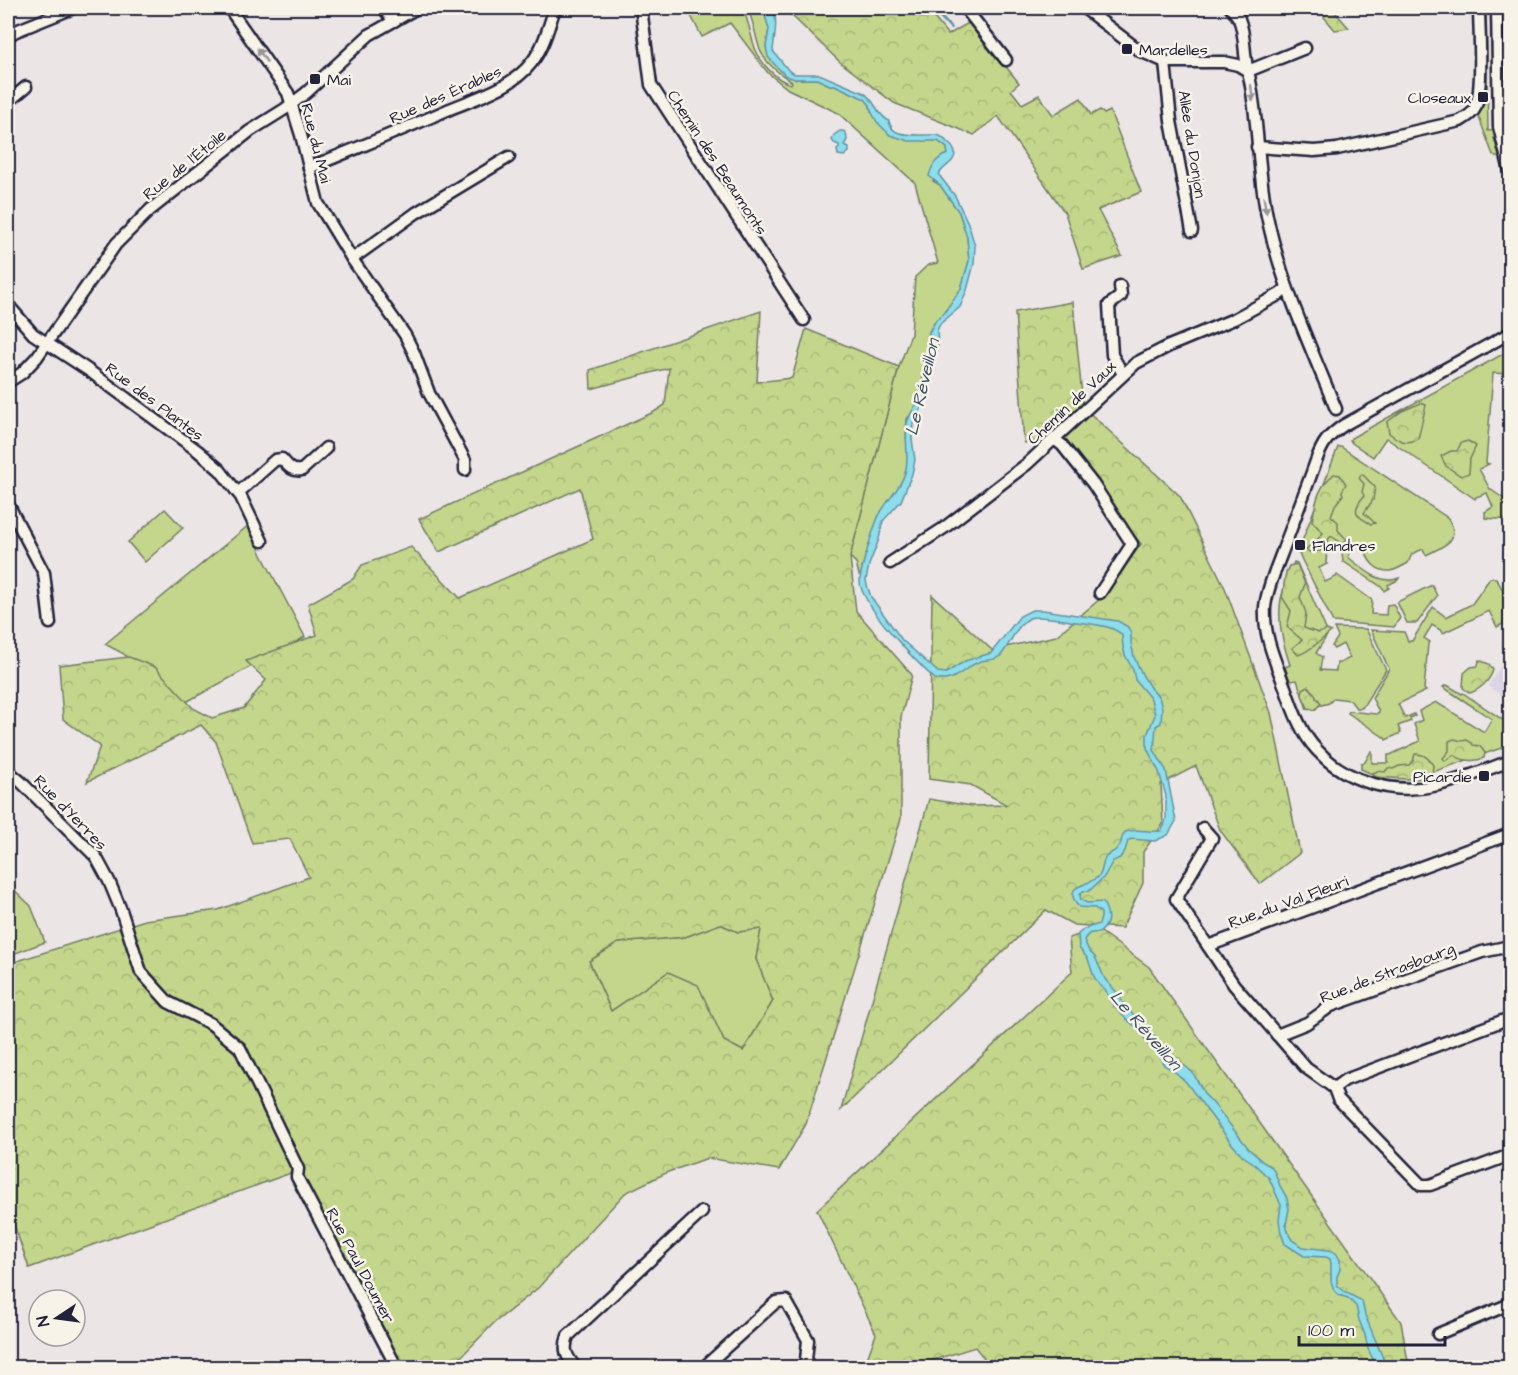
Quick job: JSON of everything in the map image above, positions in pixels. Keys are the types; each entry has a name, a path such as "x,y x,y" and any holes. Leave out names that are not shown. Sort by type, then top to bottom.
{"street":[{"path":"8,36 16,30 73,8"},
{"name":"Rue du Mai","path":"229,8 288,93 318,203 352,259 405,335 465,460 465,470"},
{"path":"383,8 394,21"},
{"name":"Rue de l'Étoile","path":"8,382 37,357 116,244 150,210 250,131 292,104 369,35 417,8"},
{"name":"Rue des Érables","path":"309,168 507,85 532,63 539,51 555,8"},
{"name":"Chemin des Beaumonts","path":"641,8 651,85 804,320"},
{"path":"965,8 1006,60"},
{"path":"1084,8 1140,51 1165,62 1224,62 1238,64 1248,71"},
{"path":"1231,8 1239,19 1244,40 1267,218 1287,288 1336,409"},
{"path":"1257,147 1314,151 1337,149 1460,121 1471,114 1479,90 1479,8"},
{"path":"1497,8 1499,127 1510,171"},
{"path":"1248,71 1305,48"},
{"name":"Allée du Donjon","path":"1165,62 1171,121 1192,231"},
{"path":"8,102 26,87"},
{"path":"352,259 416,213 509,157"},
{"path":"1120,286 1121,296 1109,305 1112,355 1123,374"},
{"name":"Chemin de Vaux","path":"890,562 944,528 1027,464 1136,363 1169,346 1234,319 1287,288"},
{"name":"Rue des Plantes","path":"8,305 33,334 88,370 198,451 220,470 241,497 262,541"},
{"path":"1510,333 1330,435 1323,444 1312,472 1271,583 1265,607 1267,638 1298,719 1316,749 1330,762 1350,775 1388,788 1431,787 1452,782 1510,760"},
{"path":"1054,439 1062,445 1093,484 1132,544 1100,594"},
{"path":"238,493 275,460 282,459 298,471 326,448"},
{"path":"8,504 44,573 50,623"},
{"name":"Rue d'Yerres","path":"8,771 96,857 121,910 141,972 154,988 168,1002 211,1024 240,1048 298,1169 297,1177"},
{"path":"1203,828 1212,838 1176,899 1234,985 1306,1068 1334,1089 1338,1099 1420,1185 1430,1185 1510,1155"},
{"name":"Rue du Val Fleuri","path":"1208,946 1510,834"},
{"name":"Rue de Strasbourg","path":"1277,1035 1307,1023 1331,1006 1482,952 1510,946"},
{"path":"1334,1089 1345,1080 1510,1018"},
{"name":"Rue Paul Doumer","path":"297,1177 397,1368"},
{"path":"576,1368 569,1359 565,1346 568,1336 702,1212"},
{"path":"703,1368 776,1302 786,1301 808,1340 803,1368"},
{"path":"1438,1334 1510,1304"}],"shaded area":[{"path":"1502,664 1510,670 1510,701 1488,686"}],"green space":[{"path":"687,8 742,8 761,59 774,75 791,84 792,82 770,64 760,50 747,8 763,8 769,29 766,47 795,79 817,79 865,99 871,111 890,135 938,141 947,148 948,154 933,181 940,185 959,212 967,237 969,261 961,289 929,332 930,340 919,398 915,409 907,419 908,462 905,474 878,518 861,575 859,575 856,563 850,557 899,367 911,334 915,277 928,265 938,263 915,183 838,113 788,89 768,73 730,23 702,37"},
{"path":"786,8 926,8 948,35 970,22 1019,83 1011,90 1022,104 1039,95 1053,115 1081,98 1091,115 1100,110 1104,114 1110,111 1141,192 1098,210 1122,256 1083,269 1065,213 998,116 974,135 894,103 840,62"},
{"path":"1325,8 1342,8 1335,12 1349,28 1335,30 1324,17"},
{"path":"1482,8 1486,8 1488,131 1495,130 1496,137 1494,138 1499,157 1493,155 1478,115"},
{"path":"1073,302 1083,407 1180,496 1225,588 1271,713 1300,853 1260,884 1220,830 1196,766 1161,784 1163,824 1143,852 1143,883 1122,928 1074,925 1046,910 841,1110 929,799 972,806 1007,805 971,785 929,779 932,595 992,650 1056,636 1107,593 1141,544 1060,438 1024,443 1015,312"},
{"path":"761,311 757,382 792,378 806,329 899,367 850,557 856,611 912,675 901,717 901,819 806,1124 779,1170 708,1158 668,1172 625,1193 538,1288 494,1323 456,1362 448,1367 394,1367 299,1170 29,1268 8,1207 8,964 145,920 218,910 309,877 290,839 252,843 216,742 201,725 87,782 100,746 63,719 59,665 129,657 155,667 193,708 212,718 244,708 266,680 246,661 317,635 308,604 353,579 362,565 411,547 460,598 593,539 580,488 439,552 419,519 665,405 669,368 591,389 590,370","holes":["720,924 738,932 761,929 756,959 773,1001 743,1051 724,1041 698,985 668,972 611,1011 589,961 618,943 685,937"]},
{"path":"1510,350 1510,390 1508,374 1493,373 1486,463 1489,464 1479,469 1490,489 1510,503 1509,520 1485,518 1485,512 1493,507 1487,493 1475,499 1386,438 1373,457 1350,440 1351,438"},
{"path":"1421,403 1426,405 1418,439 1410,442 1403,441 1389,433 1387,422 1402,411"},
{"path":"1468,441 1476,446 1470,459 1469,473 1461,476 1446,466 1441,456 1457,451 1461,443"},
{"path":"1338,447 1448,518 1452,526 1452,537 1445,545 1426,555 1423,549 1412,554 1408,563 1390,571 1374,566 1366,551 1356,543 1348,557 1365,571 1385,580 1399,578 1388,585 1389,588 1384,591 1383,588 1343,562 1342,552 1327,551 1327,564 1319,568 1325,582 1337,575 1372,600 1371,614 1386,615 1387,605 1393,604 1400,618 1394,627 1333,622 1298,552"},
{"path":"1334,474 1340,475 1346,484 1342,491 1343,495 1335,505 1331,516 1338,522 1338,530 1347,540 1343,544 1331,536 1323,550 1311,553 1306,550 1323,533 1312,521 1316,501 1324,484"},
{"path":"1362,474 1375,487 1373,500 1364,513 1375,523 1371,524 1360,517 1357,512 1358,504 1364,496 1362,492 1364,484 1359,478"},
{"path":"165,509 183,528 145,562 128,542"},
{"path":"249,525 305,637 177,707 124,654 105,644"},
{"path":"1294,562 1297,563 1328,634 1316,653 1322,657 1320,670 1336,671 1337,663 1350,658 1343,644 1333,648 1338,637 1334,628 1366,629 1386,670 1362,708 1356,708 1350,700 1334,698 1329,703 1307,709 1297,680 1290,681 1285,667 1290,665 1281,632 1280,608 1282,594"},
{"path":"1297,564 1305,584 1300,597 1306,613 1304,628 1318,633 1327,630 1331,632 1310,649 1298,655 1292,648 1302,640 1287,627 1291,611 1282,597 1287,570 1289,566"},
{"path":"1490,578 1496,578 1503,590 1503,624 1497,627 1489,611 1443,633 1432,625 1424,638 1430,642 1424,689 1426,691 1398,704 1405,718 1414,714 1415,716 1410,718 1411,721 1398,726 1401,733 1386,740 1348,713 1349,711 1376,714 1379,712 1372,698 1389,669 1371,630 1404,632 1408,641 1412,641 1433,607 1446,617 1472,604"},
{"path":"1432,585 1437,596 1417,623 1407,623 1397,602"},
{"path":"1479,660 1489,664 1493,670 1484,684 1470,693 1463,688 1464,673 1471,667 1478,666"},
{"path":"1447,685 1463,693 1510,725 1510,745 1427,774 1390,774 1378,771 1372,774 1361,769 1361,763 1365,762 1371,751 1372,763 1388,763 1388,755 1420,741 1414,724 1422,720 1419,711 1436,702 1484,732 1492,719 1443,687"},
{"path":"1308,686 1321,703 1315,710 1308,708 1302,695 1303,689"},
{"path":"1467,740 1473,745 1480,746 1485,753 1484,758 1469,760 1454,755 1445,761 1443,758 1449,751 1449,741"},
{"path":"1415,754 1426,757 1433,765 1430,775 1419,779 1375,777 1373,773 1378,771 1385,772 1388,768 1409,765"},
{"path":"8,884 31,906 45,942 8,956"},
{"path":"720,924 738,932 761,929 756,959 773,1001 743,1051 724,1041 697,985 668,972 611,1011 589,961 618,943 685,937"},
{"path":"1097,929 1149,967 1401,1322 1409,1367 992,1368 975,1347 911,1367 864,1367 876,1334 817,1210 1072,972 1069,938"}],"water":[{"name":"Le Réveillon","path":"763,8 772,8 776,29 773,51 789,71 795,74 819,74 864,93 895,131 907,134 938,135 951,145 955,151 954,157 939,175 955,196 968,223 975,246 974,264 960,307 940,324 937,331 938,345 925,401 913,423 912,439 915,460 912,474 901,501 883,521 866,580 871,597 902,640 938,672 946,673 965,661 991,653 1020,616 1032,610 1118,621 1128,627 1134,657 1151,689 1159,697 1162,708 1161,723 1156,726 1154,750 1166,770 1176,821 1168,835 1155,841 1131,839 1128,841 1125,851 1120,858 1113,861 1104,877 1089,891 1083,891 1080,895 1081,900 1087,903 1103,902 1108,919 1103,930 1090,934 1084,940 1105,979 1119,995 1124,1005 1170,1053 1193,1073 1205,1095 1249,1149 1272,1167 1287,1198 1289,1209 1286,1225 1292,1240 1303,1247 1336,1253 1340,1260 1337,1285 1362,1301 1365,1315 1385,1363 1384,1367 1370,1367 1373,1366 1374,1361 1368,1349 1356,1306 1334,1290 1331,1281 1330,1259 1304,1256 1285,1244 1279,1220 1281,1205 1269,1178 1232,1144 1186,1082 1164,1065 1153,1047 1148,1045 1141,1031 1110,1001 1106,991 1094,977 1088,959 1079,948 1078,934 1084,929 1099,924 1101,913 1095,908 1079,907 1074,899 1074,890 1099,876 1105,858 1119,847 1125,832 1161,831 1166,819 1166,796 1159,772 1147,748 1147,735 1155,715 1151,699 1135,680 1133,670 1125,655 1122,635 1099,625 1034,617 1025,621 1017,630 1000,656 976,663 953,678 939,680 935,679 904,648 880,619 863,592 860,577 875,525 905,473 907,423 921,391 930,340 929,332 961,289 969,261 967,237 959,212 940,185 929,176 935,162 948,154 947,148 938,141 909,141 890,135 877,122 865,99 835,85 817,79 795,79 786,76 768,57 766,47 769,29"},
{"path":"840,131 846,133 847,140 844,145 849,148 849,152 844,156 838,155 839,145 832,140 834,135"}],"waterway":[{"path":"932,8 951,28"}],"place":[{"name":"Mardelles","path":"1127,49"},
{"name":"Mai","path":"315,79"},
{"name":"Closeaux","path":"1483,97"},
{"name":"Flandres","path":"1300,545"},
{"name":"Picardie","path":"1484,776"}]}
